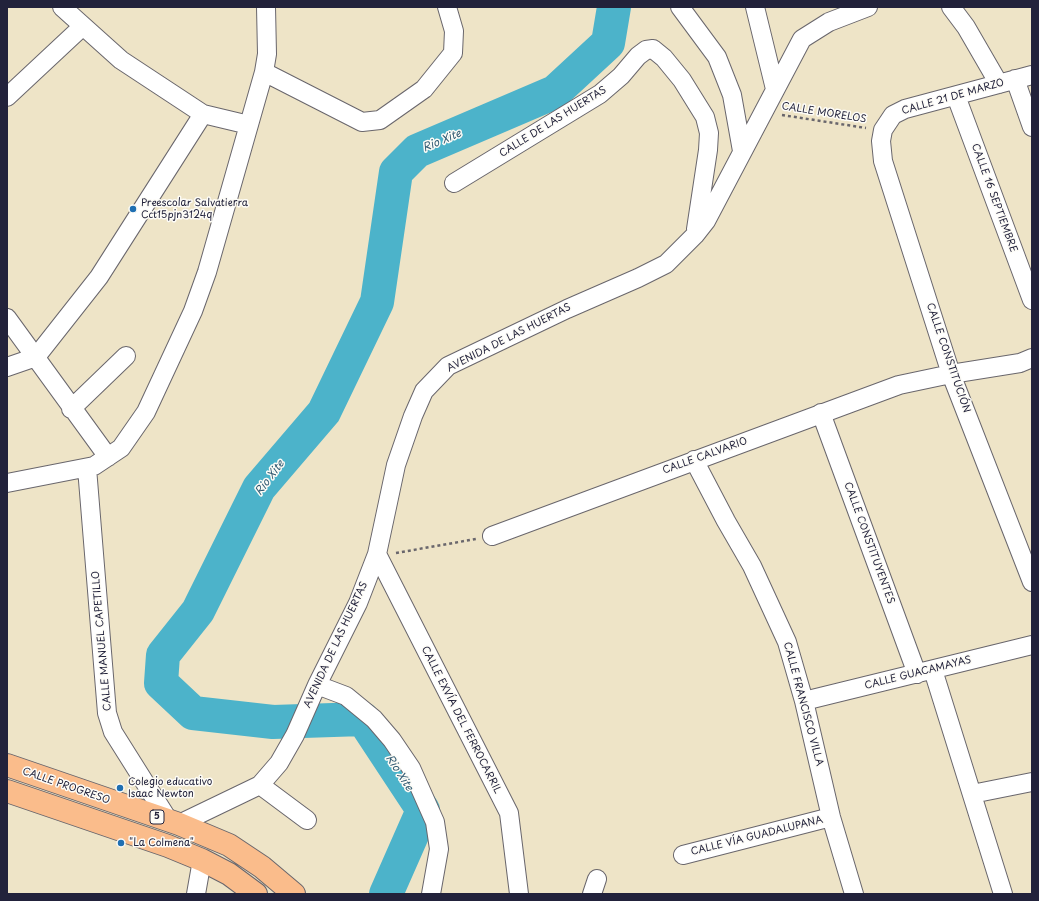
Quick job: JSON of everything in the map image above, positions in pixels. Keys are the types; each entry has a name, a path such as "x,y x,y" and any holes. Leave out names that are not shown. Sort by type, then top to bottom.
{"main road":[{"name":"CALLE PROGRESO","path":"7,765 174,823 229,845 262,867 294,894"},
{"path":"7,791 160,843 202,860 229,874 256,894"}],"street":[{"path":"62,7 121,60 203,114 249,125"},
{"path":"7,483 87,468 121,448 146,412 193,311 207,272 264,72 268,54 266,7"},
{"path":"264,72 362,122 380,120 424,89 453,53 454,31 447,7"},
{"path":"680,7 717,57 732,95 742,151"},
{"path":"755,7 775,89"},
{"name":"AVENIDA DE LAS HUERTAS","path":"260,785 279,763 295,735 314,692 358,603 377,554 396,464 413,416 424,391 448,366 666,264 695,235 716,202 802,39 829,22 868,7"},
{"path":"951,7 1007,81 1032,127"},
{"path":"7,97 84,26"},
{"name":"CALLE DE LAS HUERTAS","path":"454,183 600,94 621,76 638,56 646,50 653,49 664,58 682,80 705,117 709,133 705,172 695,235"},
{"name":"CALLE 21 DE MARZO","path":"882,130 892,115 899,112 1032,74"},
{"name":"CALLE 16 SEPTIEMBRE","path":"956,96 1032,300"},
{"path":"7,367 36,357 99,277 203,114"},
{"name":"CALLE CONSTITUCIÓN","path":"882,130 883,161 951,374 1032,582"},
{"path":"7,318 36,357 71,409 108,457"},
{"path":"71,409 126,356"},
{"name":"CALLE CALVARIO","path":"492,536 899,385 951,374 1028,363"},
{"name":"CALLE CONSTITUYENTES","path":"821,413 925,672 972,794 1003,894"},
{"name":"CALLE FRANCISCO VILLA","path":"694,460 726,521 752,566 787,642 804,701 831,817 854,894"},
{"name":"CALLE MANUEL CAPETILLO","path":"87,468 107,713 114,732 174,823"},
{"name":"CALLE EXVÍA DEL FERROCARRIL","path":"377,554 509,813 520,894"},
{"name":"CALLE GUACAMAYAS","path":"804,701 1032,645"},
{"path":"314,692 346,696 374,719 392,740 411,768 435,822 437,835 439,849 430,894"},
{"path":"972,794 1032,782"},
{"path":"174,823 260,785 307,820"},
{"name":"CALLE VÍA GUADALUPANA","path":"683,855 831,817"},
{"path":"196,894 202,860"}],"path":[{"name":"CALLE MORELOS","path":"763,112 882,130"},
{"path":"377,554 392,553 492,536"}],"waterway":[{"name":"Rio Xite","path":"386,894 423,810 363,719 273,722 193,713 161,683 163,655 198,611 259,488 324,412 377,302 396,172 417,151 555,92 608,43 614,7"}],"place":[{"name":"Preescolar Salvatierra Cct15pjn3124q","path":"133,209"},
{"name":"Colegio educativo Isaac Newton","path":"120,788"},
{"name":"\"La Colmena\"","path":"121,843"}]}
